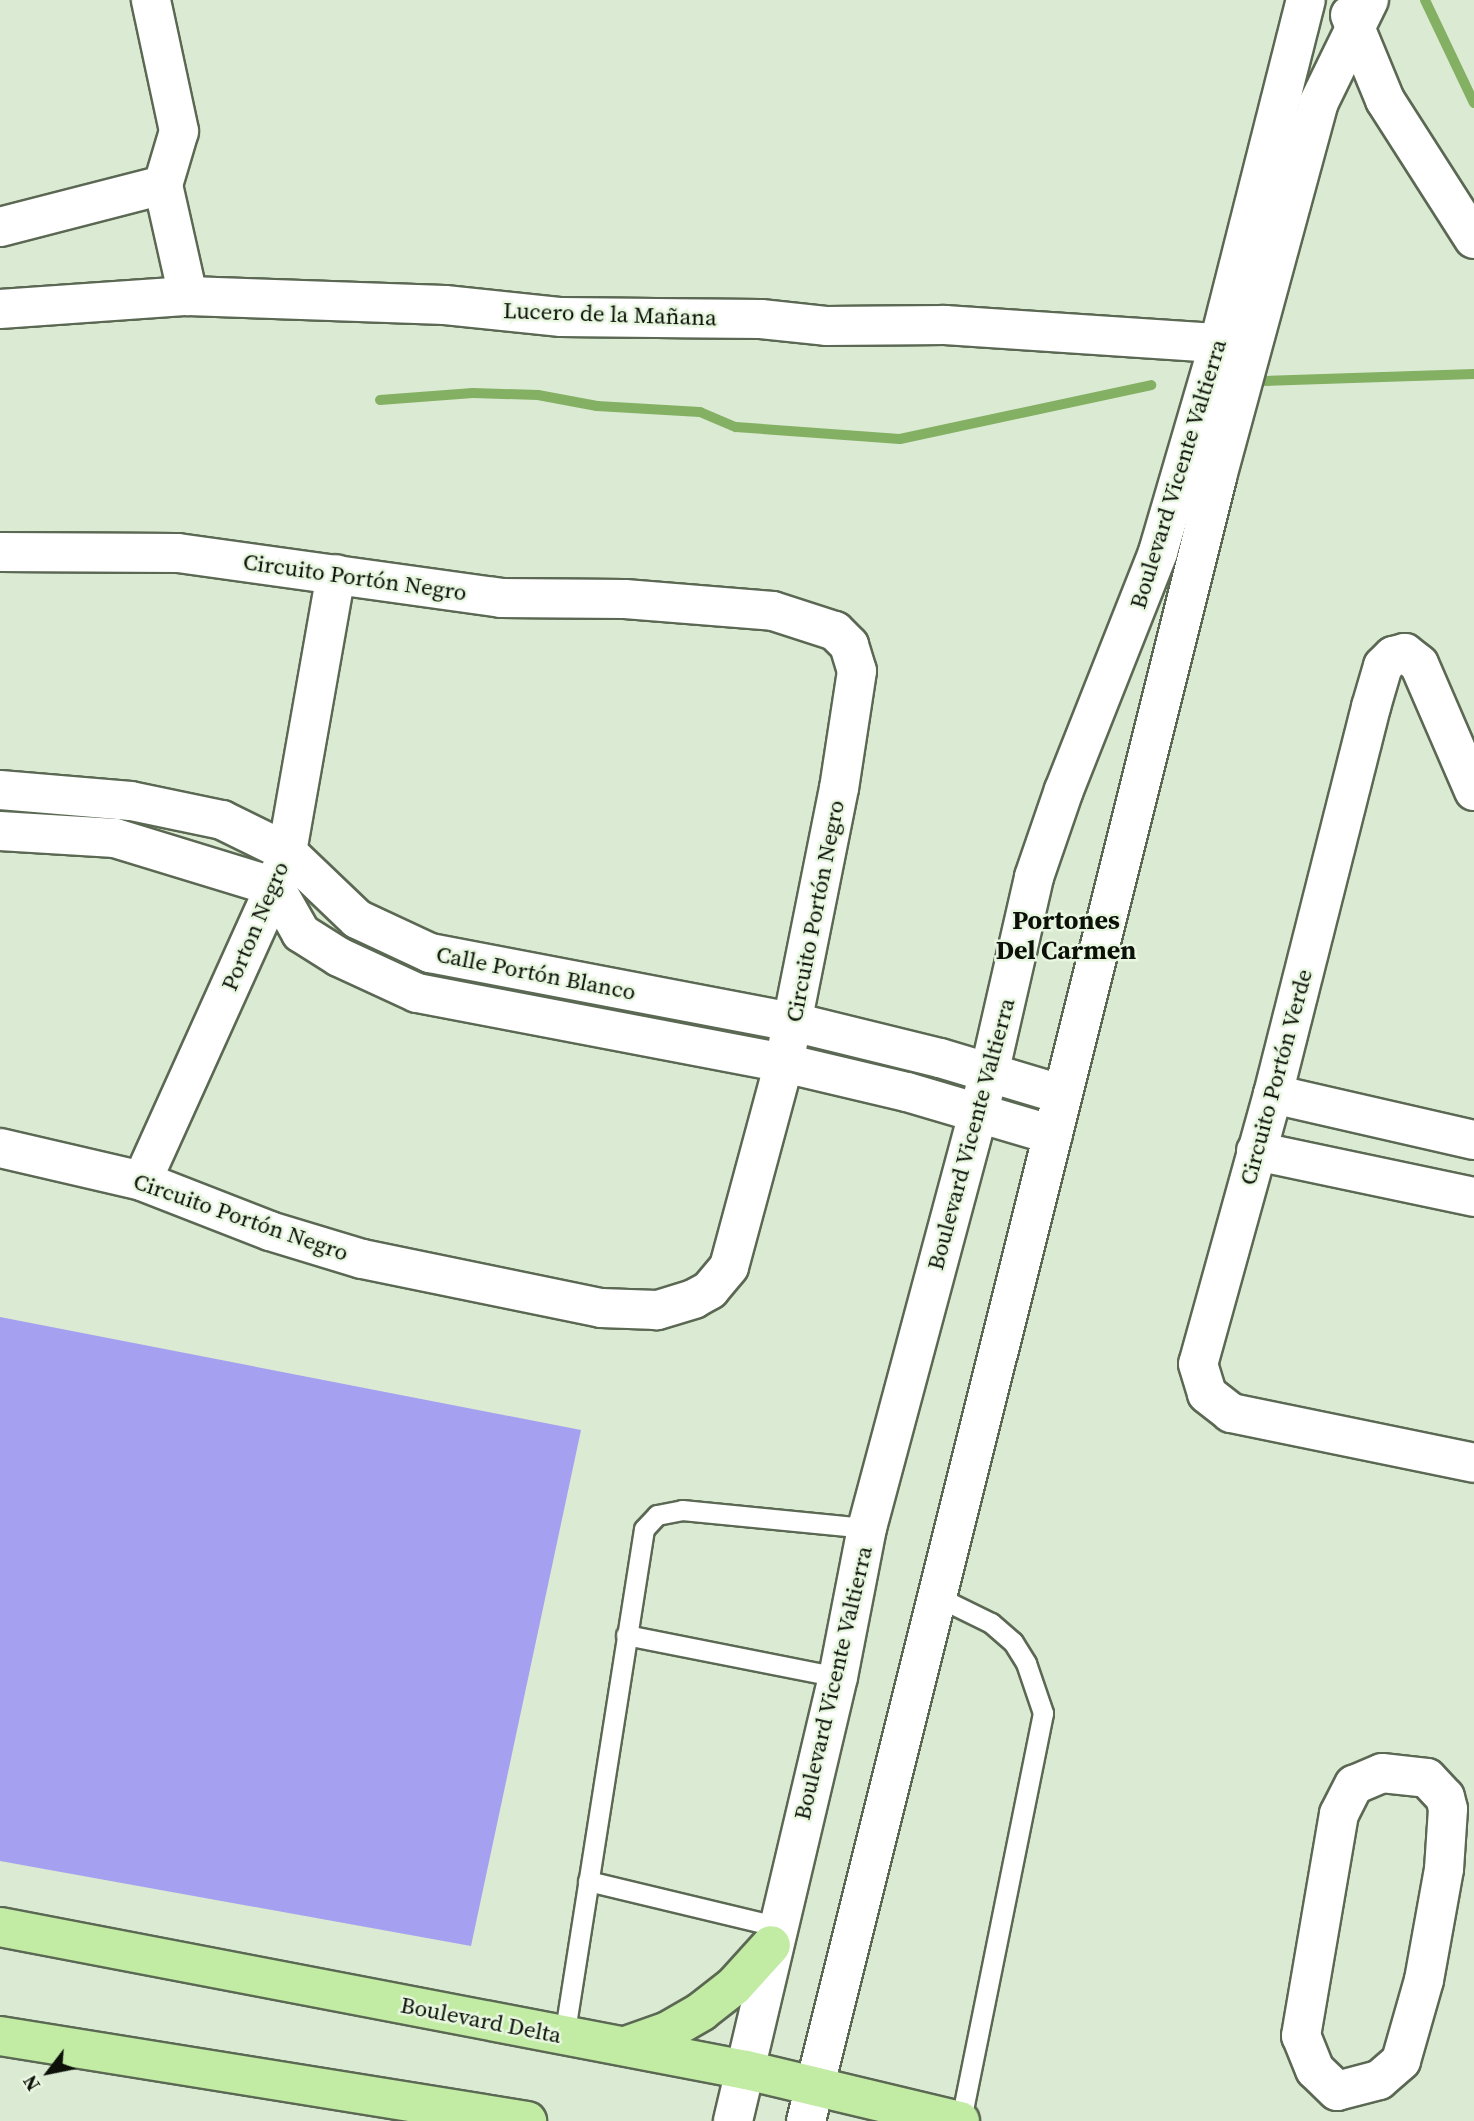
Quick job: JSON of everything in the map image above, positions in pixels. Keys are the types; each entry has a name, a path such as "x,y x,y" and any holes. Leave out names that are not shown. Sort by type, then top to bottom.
{"main road":[{"name":"Boulevard Delta","path":"0,1927 746,2070 810,2103 960,2121"},
{"path":"624,2046 668,2032 702,2011 734,1986 773,1935"},
{"path":"0,2036 527,2121"}],"street":[{"path":"151,0 179,131 163,185 188,296"},
{"name":"Boulevard Vicente Valtierra","path":"733,2121 773,1935 838,1677 867,1528 989,1074 1034,877 1063,790 1158,552 1219,343 1306,0"},
{"path":"1356,10 1385,100 1474,239"},
{"name":"Boulevard Vicente Valtierra","path":"810,2103 1217,477 1318,104 1356,10"},
{"path":"0,227 163,185"},
{"name":"Lucero de la Mañana","path":"0,309 188,296 445,305 561,317 761,319 826,327 946,325 1219,343"},
{"name":"Circuito Portón Negro","path":"0,552 178,553 501,598 625,599 773,611 821,624 843,638 855,656 857,671 784,1063 729,1267 710,1290 657,1310 601,1308 362,1259 270,1231 142,1181 0,1148"},
{"name":"Porton Negro","path":"142,1181 281,870 336,574"},
{"name":"Circuito Portón Verde","path":"1474,791 1419,664 1405,653 1393,656 1383,666 1371,707 1273,1094 1198,1364 1207,1394 1231,1413 1474,1463"},
{"name":"Calle Portón Blanco","path":"0,790 131,801 222,820 281,870 357,919 430,953 793,1022 1063,1095"},
{"name":"Calle Portón Blanco","path":"0,831 115,838 281,870"},
{"name":"Calle Portón Blanco","path":"281,870 301,933 339,957 417,993 784,1063 977,1112 1053,1135"},
{"path":"1273,1094 1474,1140"},
{"path":"1256,1151 1474,1197"},
{"path":"1382,1773 1412,1773 1437,1786 1448,1809 1444,1868 1424,1980 1401,2061 1379,2080 1335,2106 1315,2070 1301,2036 1339,1814 1354,1786 1382,1773"}],"lane":[{"path":"564,2037 640,1539 649,1520 657,1515 682,1510 867,1528"},
{"path":"938,1597 991,1623 1013,1642 1026,1663 1043,1713 960,2121"},
{"path":"626,1635 838,1677"},
{"path":"588,1881 773,1935"}],"building":[{"path":"0,1317 581,1430 471,1946 0,1861"}],"waterway":[{"path":"1425,0 1474,103"},
{"path":"1266,381 1474,374"},
{"path":"380,400 473,393 538,395 597,406 700,412 736,427 900,439 1151,385"}],"district":[{"name":"Portones Del Carmen","path":"1066,936"}]}
